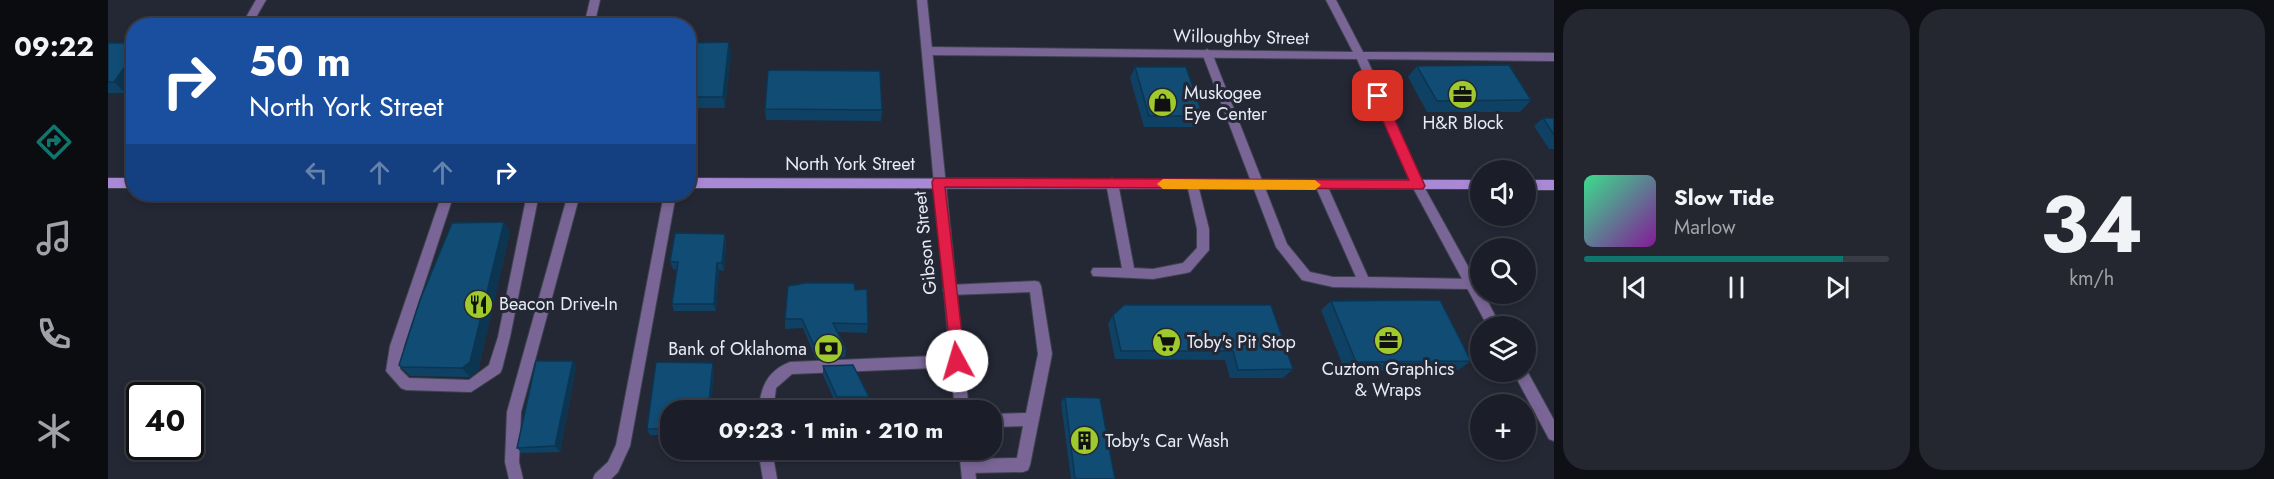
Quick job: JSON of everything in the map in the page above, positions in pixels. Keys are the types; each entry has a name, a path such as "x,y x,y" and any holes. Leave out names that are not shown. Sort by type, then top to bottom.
{"main road":[{"path":"108,183 126,183"},
{"name":"North York Street","path":"696,183 1470,185"},
{"path":"1536,185 1554,185"}],"street":[{"path":"251,18 261,0"},
{"path":"591,18 595,0"},
{"name":"Gibson Street","path":"922,0 961,400"},
{"path":"1331,0 1360,55 1418,186 1470,280"},
{"name":"Willoughby Street","path":"927,51 1554,57"},
{"path":"1207,53 1282,247 1306,276 1333,282 1470,284"},
{"path":"1112,183 1129,273"},
{"path":"1097,272 1153,274 1186,268 1203,250 1203,229 1193,184"},
{"path":"1321,185 1364,282"},
{"path":"446,201 397,346 393,371 406,384 471,386 495,369 504,337 532,201"},
{"path":"516,479 512,462 514,412 572,201"},
{"path":"600,479 613,468 623,446 669,201"},
{"path":"950,290 1035,286 1046,354 1023,465 969,473"},
{"path":"766,400 767,388 776,376 790,368 957,361"},
{"path":"1525,382 1554,434"},
{"path":"1002,420 1031,419"},
{"path":"767,460 770,479"}],"building":[{"path":"729,42 723,97 696,97 696,43"},
{"path":"108,43 126,43 126,65 114,82 108,82"},
{"path":"1509,65 1531,100 1437,101 1417,66"},
{"name":"Muskogee Eye Center","path":"1135,67 1186,67 1203,116 1149,116"},
{"path":"768,70 880,71 882,110 765,109"},
{"path":"1543,118 1554,118 1554,135"},
{"name":"Beacon Drive-In","path":"504,222 470,362 462,368 401,367 399,365 420,300 452,223"},
{"path":"675,233 725,234 722,263 717,263 714,304 672,304 678,262 670,262"},
{"path":"805,283 854,283 855,290 867,289 868,324 833,323 846,349 816,350 802,319 785,319 788,286"},
{"name":"Cuztom Graphics & Wraps","path":"1440,300 1470,361 1356,362 1331,301"},
{"path":"1124,305 1271,305 1293,369 1238,370 1233,351 1121,351 1113,315"},
{"path":"536,361 573,361 555,446 517,448"},
{"path":"656,362 713,363 709,400 660,400 660,429 647,429"},
{"path":"853,365 869,397 837,397 823,366"},
{"name":"Toby's Car Wash","path":"1065,397 1100,398 1115,479 1075,479"}],"slow traffic":[{"path":"1163,184 1315,185"}],"place":[{"name":"H&R Block","path":"1463,94"},
{"name":"Muskogee Eye Center","path":"1163,103"},
{"name":"Beacon Drive-In","path":"478,304"},
{"name":"Cuztom Graphics & Wraps","path":"1388,340"},
{"name":"Toby's Pit Stop","path":"1166,342"},
{"name":"Bank of Oklahoma","path":"828,349"},
{"name":"Toby's Car Wash","path":"1084,441"}],"route":[{"path":"957,361 938,182 1418,186 1378,96"}]}
